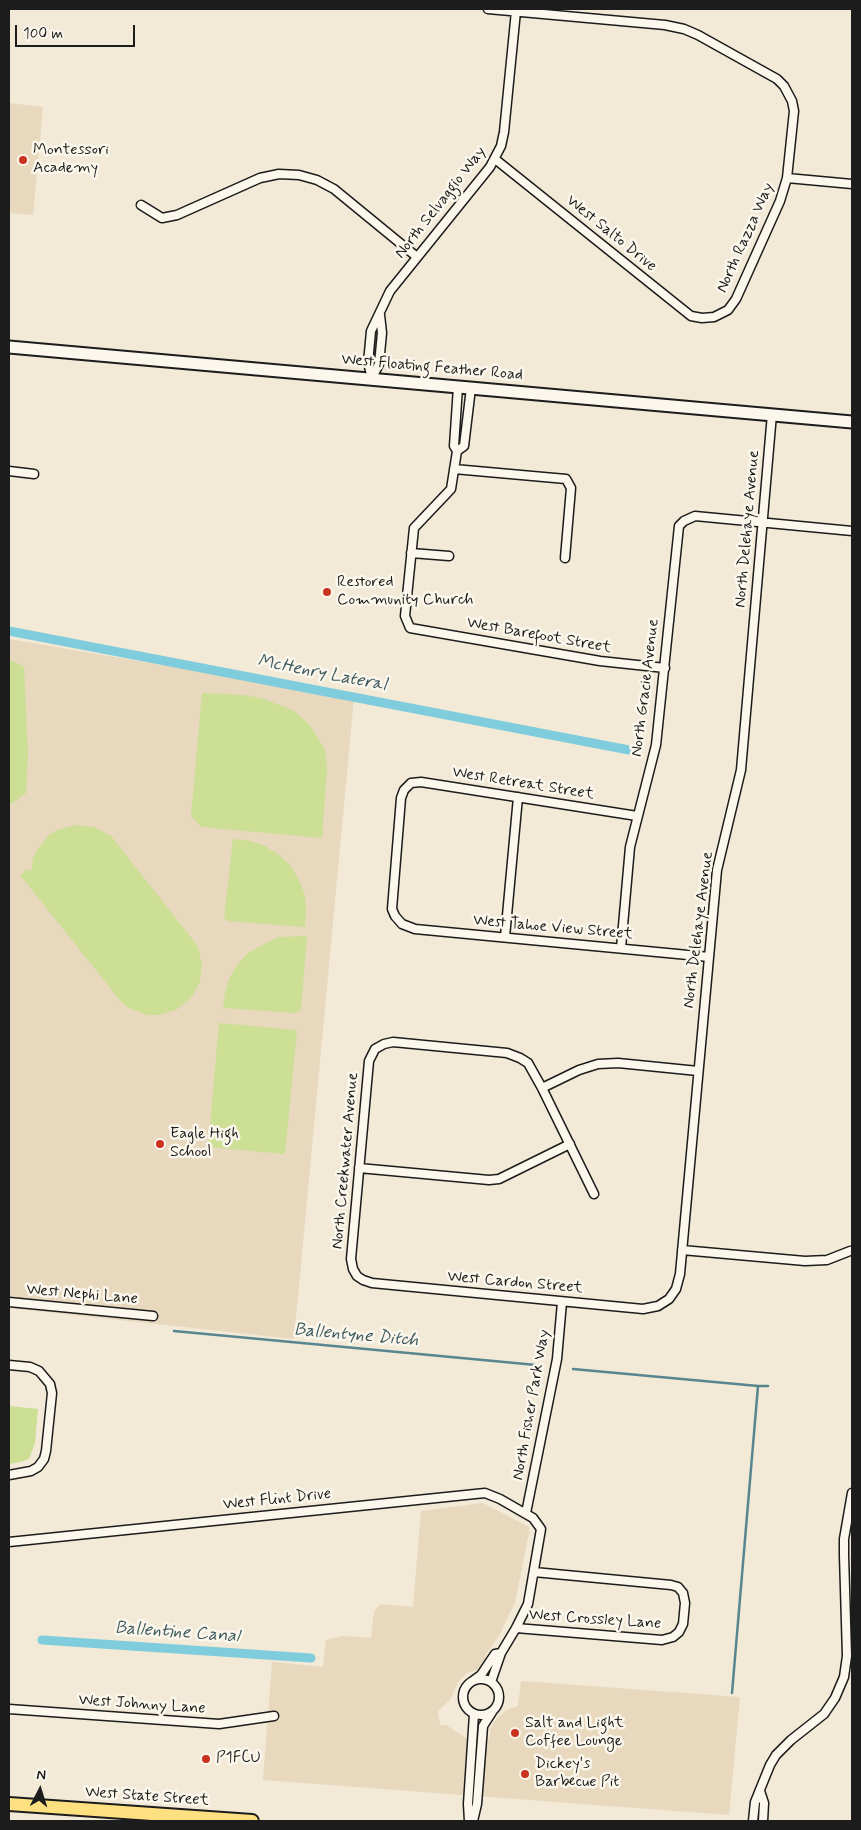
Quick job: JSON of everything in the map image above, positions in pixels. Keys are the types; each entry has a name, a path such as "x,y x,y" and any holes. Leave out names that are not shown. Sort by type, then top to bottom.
{"main road":[{"name":"West Floating Feather Road","path":"9,347 852,422"},
{"name":"West State Street","path":"9,1804 144,1817 252,1821"}],"street":[{"path":"488,9 516,11"},
{"name":"North Razza Way","path":"516,11 665,25 684,29 777,79 784,86 792,100 794,111 787,178 780,201 736,299 728,310 714,317"},
{"name":"North Selvaggio Way","path":"372,378 368,363 371,331 380,315 382,304 417,256 495,159 501,146 516,11"},
{"name":"West Salto Drive","path":"495,159 691,316 702,318 714,317"},
{"path":"141,205 162,218 177,215 260,178 279,174 300,175 334,189 417,256"},
{"path":"787,178 852,184"},
{"path":"448,556 412,553 414,528 451,489 457,451 454,446 458,387"},
{"path":"457,451 464,446 471,388"},
{"name":"North Delehaye Avenue","path":"669,1299 676,1289 680,1274 717,870 741,770 772,414"},
{"path":"454,469 566,479 570,483 571,488 565,558"},
{"path":"9,471 34,474"},
{"name":"North Gracie Avenue","path":"621,948 630,847 656,745 678,531 684,520 695,516 763,522"},
{"path":"763,522 852,531"},
{"name":"West Barefoot Street","path":"412,553 405,616 410,628 600,661 665,668"},
{"name":"West Retreat Street","path":"398,920 392,909 391,902 401,798 406,786 411,783 421,782 637,816"},
{"path":"505,938 518,797"},
{"name":"West Tahoe View Street","path":"398,920 406,926 416,929 709,956"},
{"name":"North Creekwater Avenue","path":"357,1276 353,1269 351,1258 369,1061 375,1049 393,1042 507,1053 528,1063 542,1088"},
{"path":"594,1194 542,1088 579,1070 598,1064 618,1063 698,1071"},
{"path":"359,1168 488,1180 499,1179 570,1144"},
{"path":"682,1250 817,1261 851,1252"},
{"name":"West Cardon Street","path":"357,1276 372,1283 643,1309 658,1306 669,1299"},
{"name":"West Nephi Lane","path":"9,1302 152,1316"},
{"name":"North Fisher Park Way","path":"526,1513 557,1359 562,1302"},
{"path":"9,1365 30,1367 39,1371 50,1384 52,1393 46,1451 38,1467 32,1472 9,1475"},
{"name":"West Flint Drive","path":"9,1542 485,1493 493,1495 526,1513 540,1525 542,1534 534,1572"},
{"path":"753,1821 755,1802 776,1754 824,1714 835,1698 844,1677 847,1656 844,1539 852,1493"},
{"path":"491,1682 501,1652 528,1604 534,1572"},
{"name":"West Crossley Lane","path":"516,1628 662,1640 672,1637 679,1632 683,1624 685,1603 683,1593 678,1587 534,1572"},
{"path":"492,1712 480,1716 474,1714 463,1700 465,1689 481,1675 495,1654 501,1652"},
{"path":"473,1821 477,1804 483,1726 497,1707 499,1695 497,1688 491,1682 480,1679 474,1681"},
{"name":"West Johnny Lane","path":"9,1709 219,1724 274,1716"},
{"path":"469,1821 468,1804 474,1714"},
{"path":"760,1791 764,1803 763,1821"}],"shaded area":[{"name":"Montessori Academy","path":"9,103 43,107 33,215 9,213"},
{"name":"Eagle High School","path":"9,639 354,698 294,1339 9,1308"},
{"path":"483,1503 529,1527 529,1533 515,1602 499,1636 486,1654 480,1669 467,1673 458,1682 450,1700 438,1711 440,1725 446,1725 466,1738 489,1740 490,1729 497,1718 507,1710 518,1706 521,1681 740,1697 729,1815 263,1780 272,1662 323,1667 326,1640 343,1636 371,1638 374,1611 381,1604 413,1607 421,1511"}],"green space":[{"path":"9,660 24,666 28,755 26,793 11,804 9,804"},
{"path":"202,693 261,698 292,710 309,724 323,746 326,756 327,769 322,838 201,827 191,816"},
{"path":"76,825 94,827 111,836 197,945 202,963 200,982 191,998 176,1010 158,1015 148,1015 123,1004 20,875 28,869 31,872 33,858 49,835 57,830"},
{"path":"233,839 263,845 278,854 290,865 305,895 305,927 228,921 224,918"},
{"path":"307,936 301,1010 295,1013 223,1008 229,979 237,965 248,953 278,937"},
{"path":"219,1023 297,1030 285,1154 208,1147"},
{"path":"9,1406 38,1409 35,1443 29,1459 9,1464"}],"waterway":[{"name":"McHenry Lateral","path":"9,631 629,750"},
{"name":"Ballentyne Ditch","path":"174,1331 536,1365"},
{"name":"Ballentyne Ditch","path":"573,1369 768,1386"},
{"path":"732,1693 758,1386"},
{"name":"Ballentine Canal","path":"42,1640 311,1658"}],"place":[{"name":"Montessori Academy","path":"23,160"},
{"name":"Restored Community Church","path":"327,592"},
{"name":"Eagle High School","path":"160,1144"},
{"name":"Salt and Light Coffee Lounge","path":"515,1733"},
{"name":"P1FCU","path":"206,1759"},
{"name":"Dickey's Barbecue Pit","path":"525,1774"}]}
